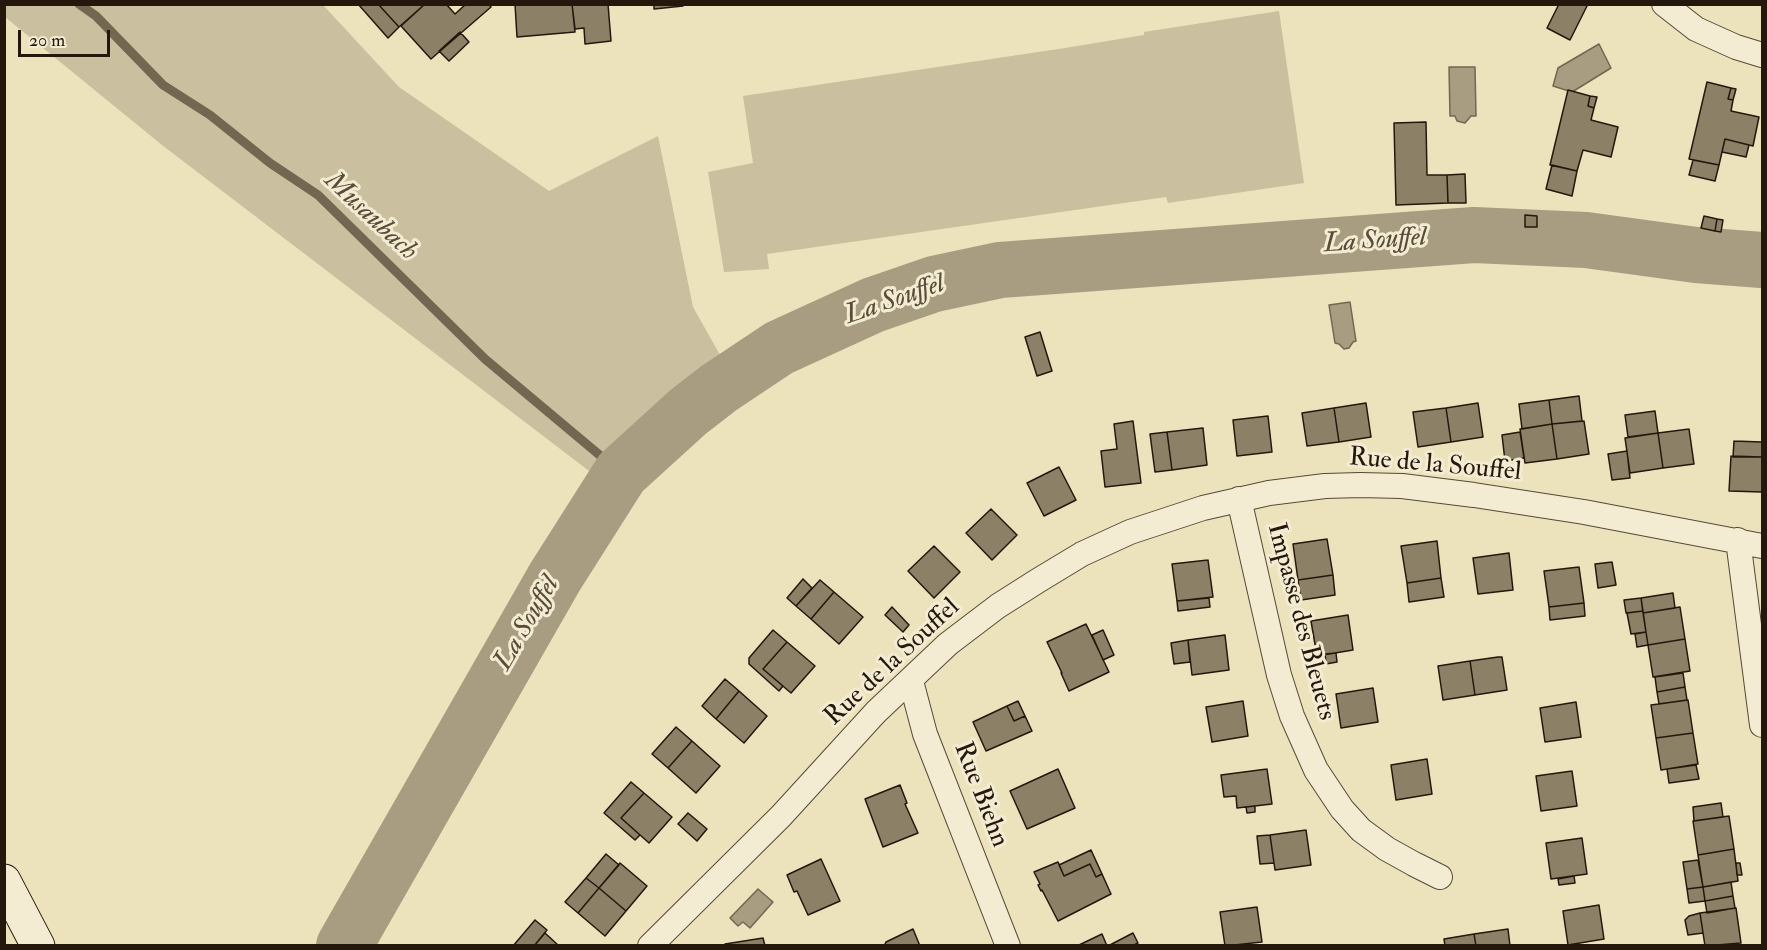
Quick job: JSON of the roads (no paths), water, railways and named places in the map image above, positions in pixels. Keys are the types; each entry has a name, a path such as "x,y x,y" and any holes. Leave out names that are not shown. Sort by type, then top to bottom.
{"main road":[{"path":"4,881 38,945"}],"street":[{"path":"1664,4 1696,29 1736,47 1762,55"},
{"name":"Rue de la Souffel","path":"650,945 670,936 876,712 948,644 998,606 1082,554 1130,532 1169,518 1239,499 1325,486 1402,486 1485,496 1762,546"},
{"name":"Impasse des Bleuets","path":"1239,499 1279,675 1292,716 1316,770 1327,789 1361,830 1387,849 1440,877"},
{"path":"1738,540 1762,725"},
{"name":"Rue Biehn","path":"910,681 925,734 1000,939"}],"waterway":[{"name":"Musaubach","path":"79,4 96,16 163,85 210,115 270,163 318,195 485,359 621,473"},
{"name":"La Souffel","path":"344,946 555,577 621,473 688,412 779,348 873,305 934,284 1000,270 1474,235 1586,240 1696,255 1762,260"}]}
